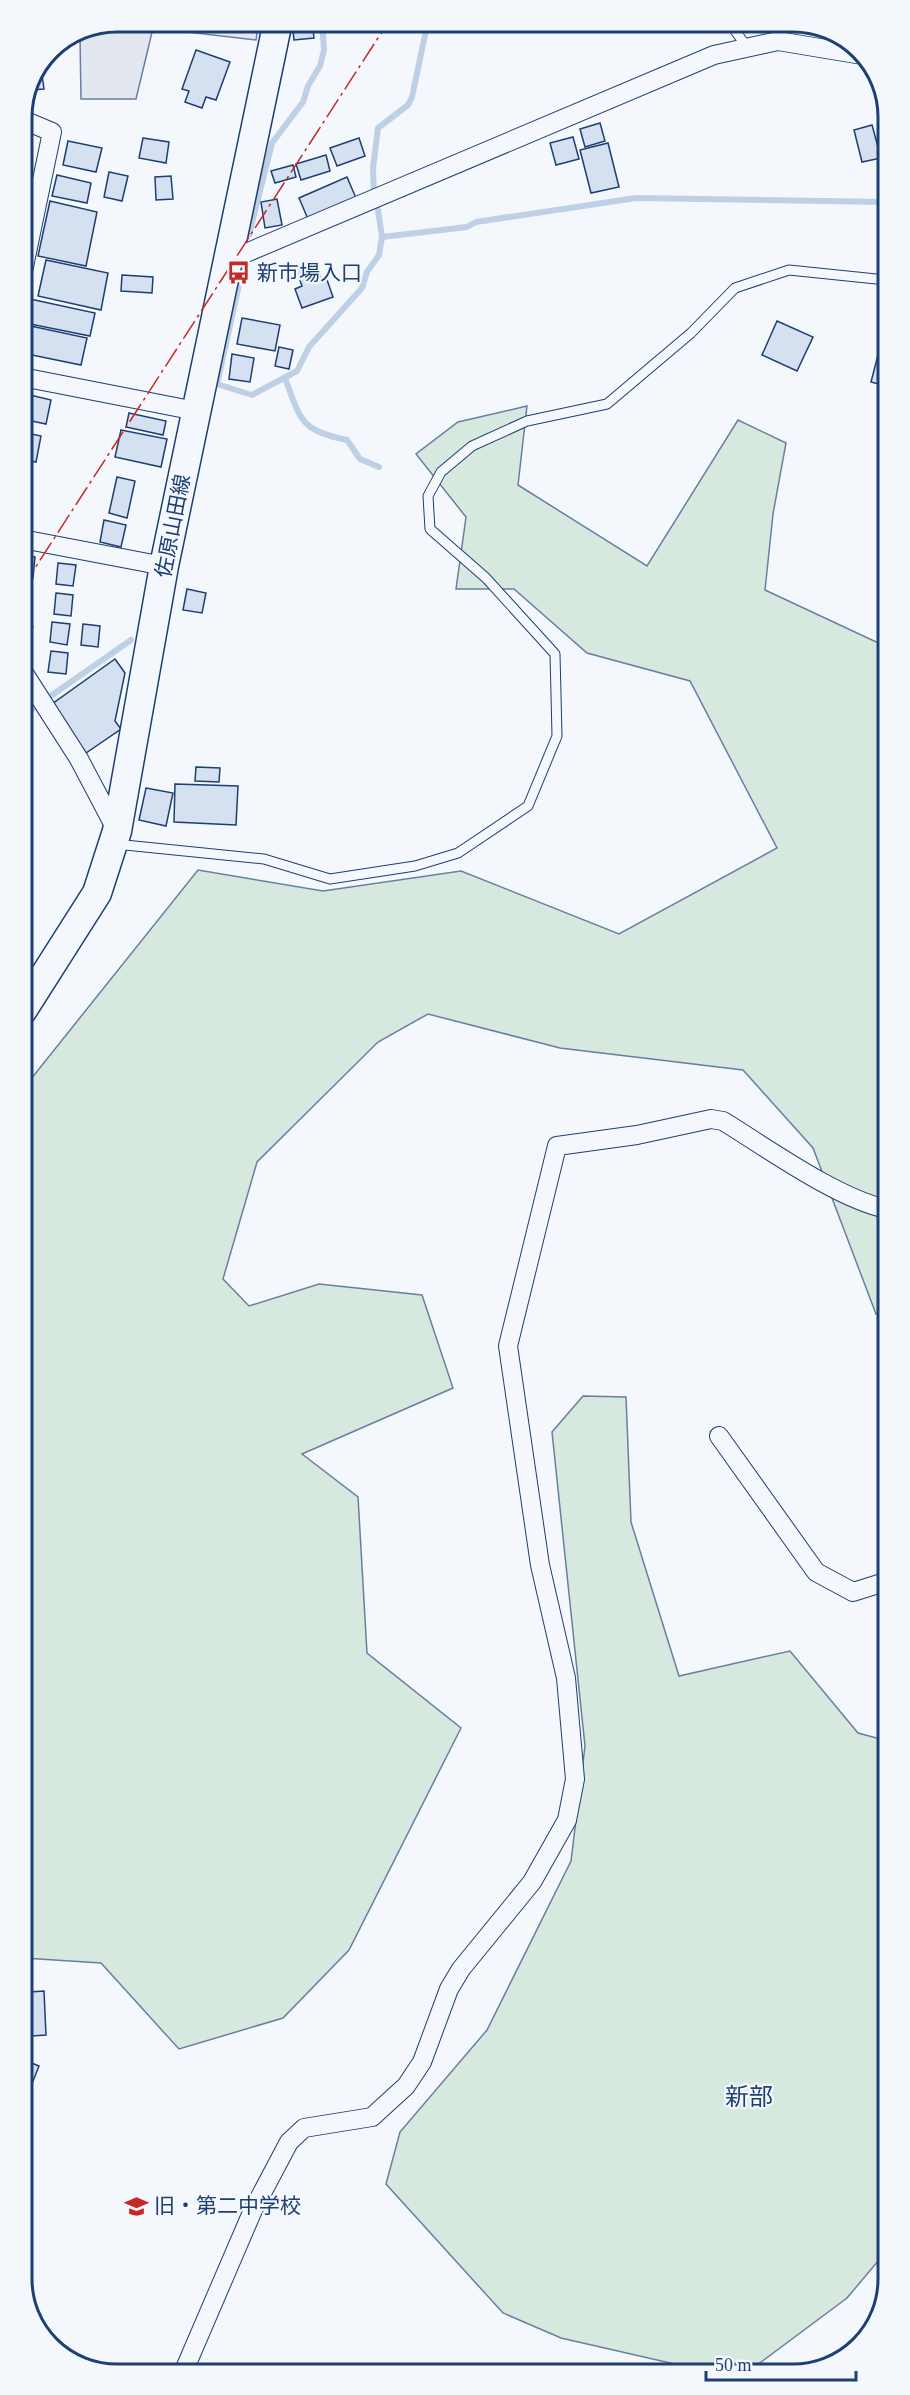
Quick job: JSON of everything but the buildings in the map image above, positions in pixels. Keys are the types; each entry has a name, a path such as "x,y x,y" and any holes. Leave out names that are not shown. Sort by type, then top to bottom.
{"main road":[{"name":"佐原山田線","path":"32,995 97,893 115,837 164,566 276,32"}],"street":[{"path":"227,261 714,56 778,41 850,53"},
{"path":"32,124 52,132 32,228"},
{"path":"32,379 196,411"},
{"path":"32,541 164,566"},
{"path":"32,686 79,759 115,837"},
{"path":"187,2363 252,2210 289,2142 304,2128 372,2117 406,2086 422,2062 449,1989 461,1969 532,1882 567,1820 575,1779 566,1678 540,1565 508,1346 557,1146 637,1135 711,1119 723,1121 814,1176 878,1207"},
{"path":"718,1436 816,1572 854,1592 878,1584"}],"lane":[{"path":"736,32 747,47"},
{"path":"115,837 264,859 330,879 415,866 458,853 528,806 557,736 555,654 486,578 430,529 428,496 441,472 472,446 527,421 607,404 691,333 735,288 789,270 878,279"}],"shaded area":[{"path":"152,32 136,99 81,99 80,40 100,33"},
{"path":"187,32 257,32 256,40"},
{"path":"527,406 518,485 647,566 738,420 786,443 773,514 765,590 878,643 878,1313 876,1314 813,1148 743,1070 560,1048 428,1014 378,1042 257,1162 223,1279 249,1306 319,1284 422,1295 453,1388 302,1454 358,1497 367,1653 461,1728 349,1950 283,2018 179,2049 101,1963 32,1959 32,1078 198,870 323,891 461,871 619,934 777,848 690,681 587,653 514,589 456,589 466,517 416,454 458,422"},
{"path":"583,1396 626,1397 631,1522 679,1676 790,1651 858,1733 878,1738 878,2261 847,2298 758,2364 674,2364 561,2338 503,2313 386,2184 400,2132 487,2030 571,1861 585,1746 552,1432"}],"waterway":[{"path":"249,235 272,143 303,102 308,86 320,66 324,50 323,32"},
{"path":"374,194 373,168 378,128 408,105 412,97 426,32"},
{"path":"382,237 467,227 476,222 636,198 878,202"},
{"path":"244,262 217,384 252,395 297,371 309,347 362,288 367,272 379,255 382,237 378,210"},
{"path":"285,378 304,421 320,432 347,440 360,459 379,467"},
{"path":"32,709 131,640"}],"power":[{"path":"32,573 382,32"}],"place":[{"name":"新市場入口","path":"239,273"},
{"name":"旧・第二中学校","path":"136,2206"}],"district":[{"name":"新部","path":"749,2097"}]}
